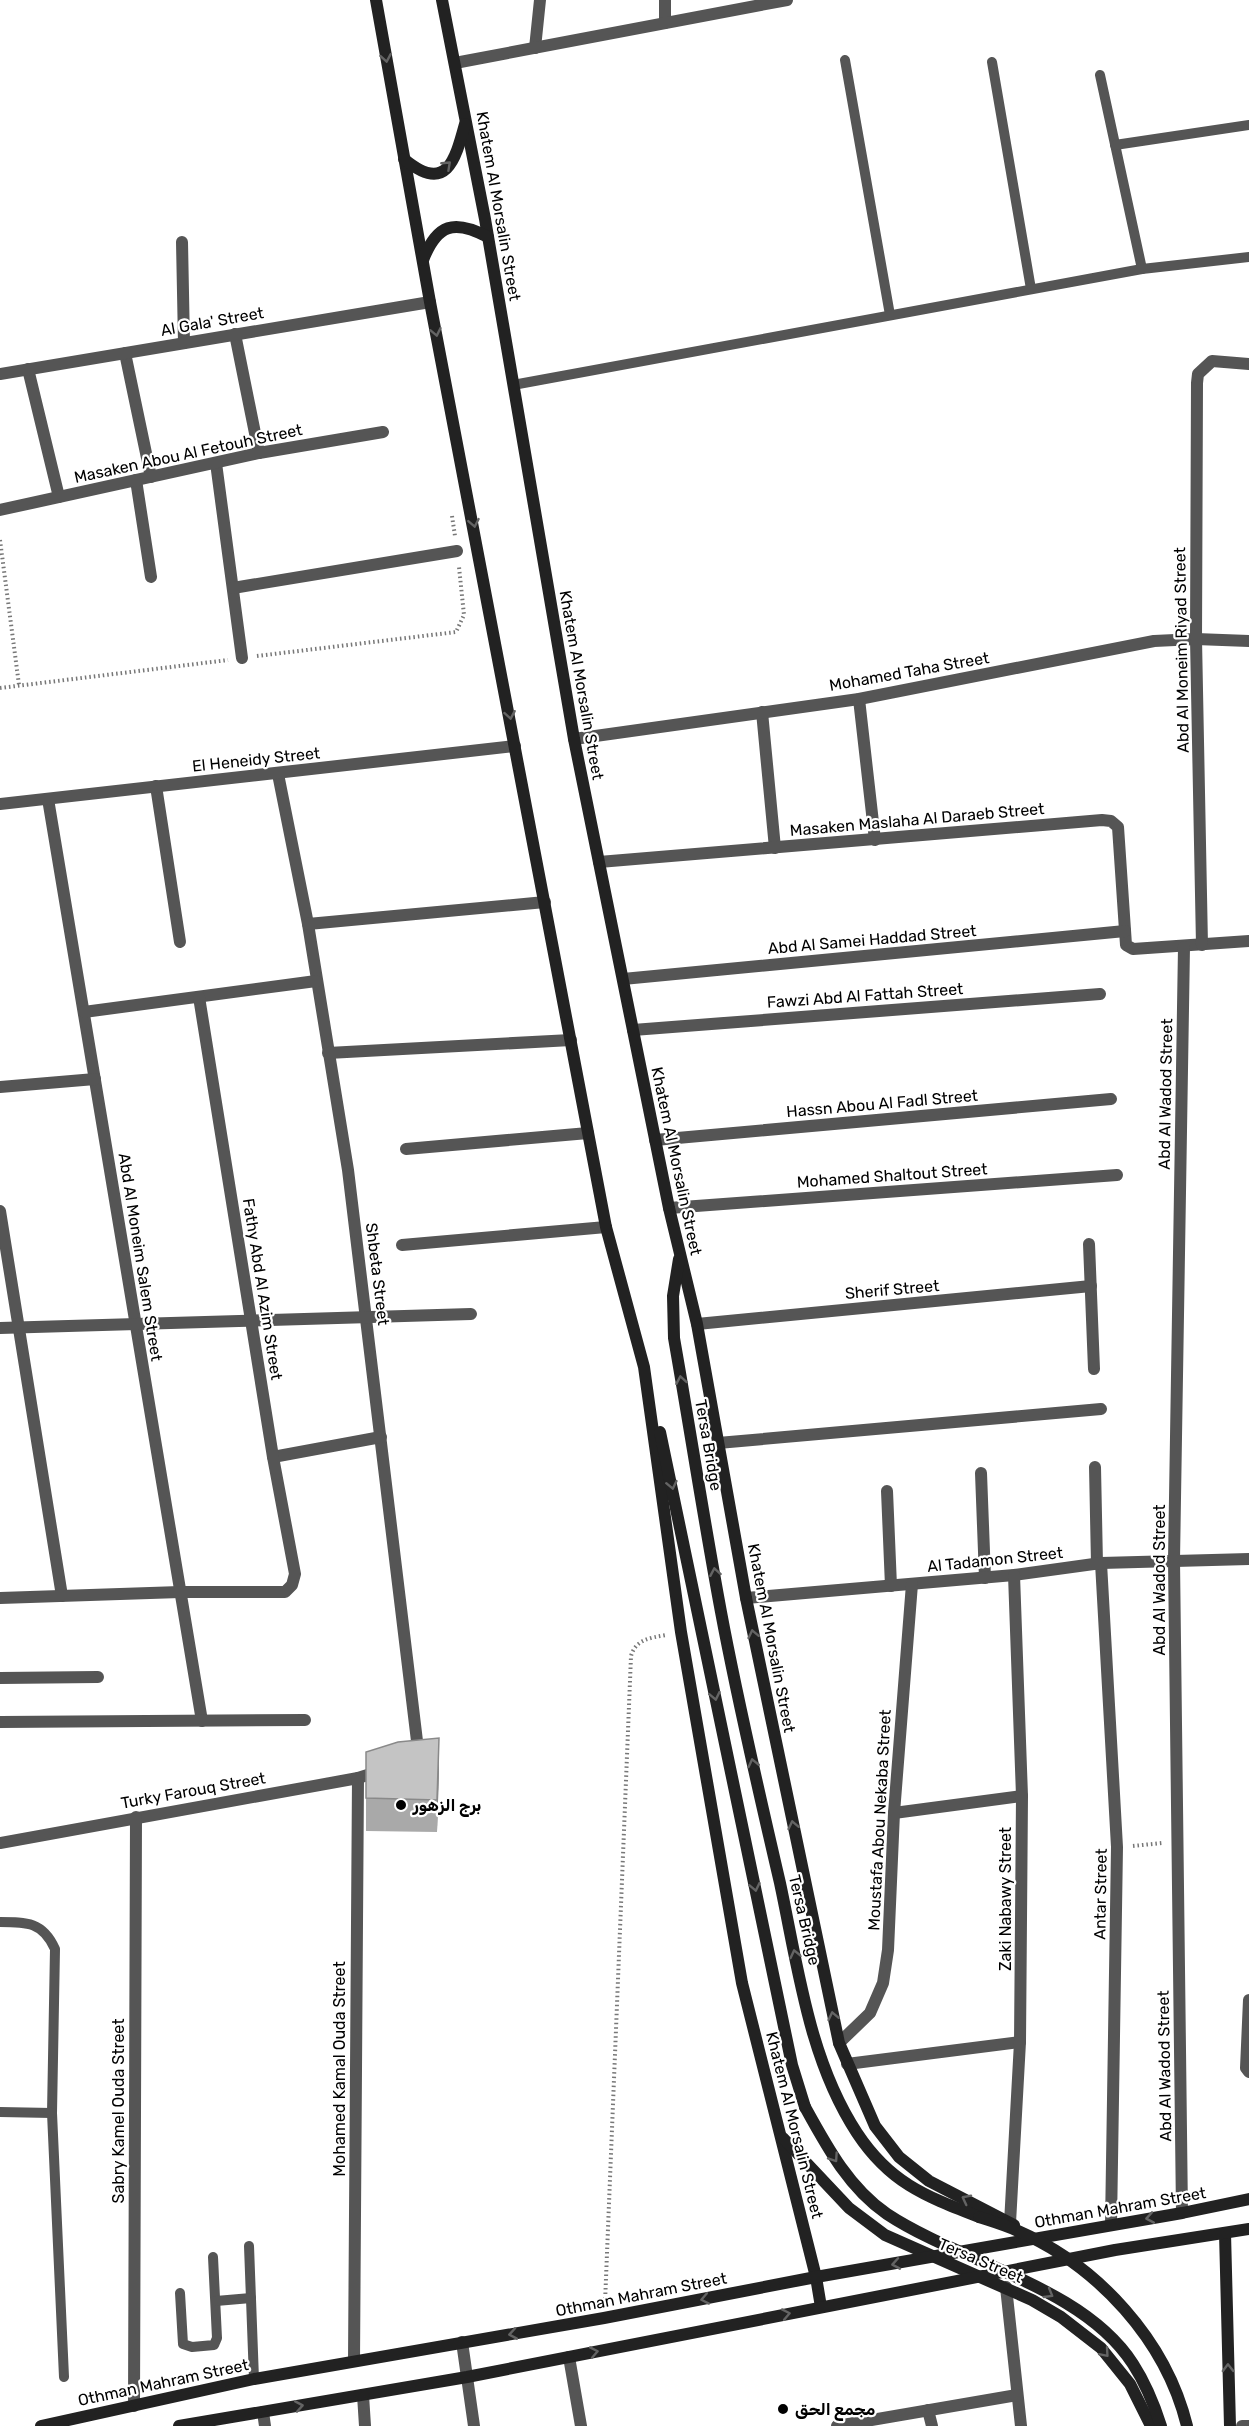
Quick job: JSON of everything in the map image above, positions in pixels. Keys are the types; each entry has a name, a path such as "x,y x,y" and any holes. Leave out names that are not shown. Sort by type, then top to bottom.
{"main road":[{"name":"Khatem Al Morsalin Street","path":"376,0 430,302 606,1227 644,1366 681,1632 742,1983 816,2277 820,2307"},
{"name":"Khatem Al Morsalin Street","path":"442,0 488,237 574,739 669,1208 697,1324 746,1598 839,2043 875,2126 899,2157 929,2181 1035,2238"},
{"path":"404,159 425,173 436,174 446,170 458,152 466,119"},
{"path":"423,261 429,244 443,230 463,226 488,237"},
{"name":"Tersa Bridge","path":"680,1254 674,1296 674,1338 721,1612 814,2037 834,2091 857,2133 885,2168 924,2195 1019,2231 1090,2275 1121,2304 1147,2337 1168,2374 1186,2426"},
{"path":"644,1366 673,1491 792,2065 805,2107 832,2156 855,2186 887,2214 946,2245 1047,2292 1112,2338 1132,2362 1149,2391 1161,2426"},
{"name":"Tersa Street","path":"782,2137 849,2208 885,2235 931,2258 1006,2287 1061,2317 1101,2348 1130,2385 1151,2426"},
{"name":"Othman Mahram Street","path":"41,2426 254,2379 604,2318 816,2277 1182,2213 1249,2199"},
{"path":"183,2426 467,2377 1115,2250 1249,2229"},
{"path":"1225,2233 1230,2426"}],"street":[{"path":"535,48 540,0"},
{"path":"665,0 665,23"},
{"path":"455,63 787,0"},
{"path":"182,242 184,343"},
{"name":"Al Gala' Street","path":"0,374 430,302"},
{"path":"235,334 260,453"},
{"path":"124,353 151,477"},
{"name":"Abd Al Moneim Riyad Street","path":"1202,945 1196,639 1197,383 1198,374 1212,361 1249,364"},
{"path":"28,369 59,497"},
{"name":"Masaken Abou Al Fetouh Street","path":"0,510 260,453 383,432"},
{"path":"216,462 242,658"},
{"path":"136,480 152,577"},
{"path":"233,588 457,551"},
{"name":"Mohamed Taha Street","path":"574,739 859,699 1154,641 1196,639 1249,642"},
{"path":"859,699 875,840"},
{"path":"762,712 775,848"},
{"name":"El Heneidy Street","path":"0,804 515,746"},
{"name":"Shbeta Street","path":"278,774 308,924 348,1170 417,1741 416,1749 407,1763"},
{"path":"156,786 180,942"},
{"name":"Abd Al Moneim Salem Street","path":"48,799 202,1721"},
{"name":"Masaken Maslaha Al Daraeb Street","path":"599,862 1111,821 1118,827 1126,945 1133,949 1184,946"},
{"path":"308,924 545,902"},
{"name":"Abd Al Samei Haddad Street","path":"622,979 1125,931"},
{"path":"1184,946 1249,941"},
{"name":"Abd Al Wadod Street","path":"1182,2213 1174,1560 1184,946"},
{"path":"84,1012 316,981"},
{"name":"Fawzi Abd Al Fattah Street","path":"633,1030 1100,994"},
{"name":"Fathy Abd Al Azim Street","path":"180,1592 285,1592 292,1585 295,1574 273,1457 199,997"},
{"path":"328,1053 571,1040"},
{"path":"0,1087 95,1079"},
{"name":"Hassn Abou Al Fadl Street","path":"655,1140 1111,1099"},
{"path":"406,1149 588,1133"},
{"name":"Mohamed Shaltout Street","path":"669,1208 1117,1175"},
{"path":"0,1211 62,1596"},
{"path":"402,1245 606,1227"},
{"path":"1089,1244 1094,1369"},
{"name":"Sherif Street","path":"697,1324 1091,1286"},
{"path":"0,1328 471,1314"},
{"path":"718,1443 1101,1409"},
{"path":"273,1457 381,1437"},
{"name":"Antar Street","path":"1095,1467 1117,1847 1111,2225"},
{"path":"981,1473 985,1578"},
{"path":"887,1491 891,1586"},
{"name":"Al Tadamon Street","path":"746,1598 985,1578 1099,1564 1249,1559"},
{"name":"Zaki Nabawy Street","path":"1010,2223 1020,2042 1022,1796 1014,1575"},
{"name":"Moustafa Abou Nekaba Street","path":"839,2043 870,2013 883,1983 888,1950 894,1813 912,1584"},
{"path":"0,1598 180,1592"},
{"path":"0,1678 98,1677"},
{"path":"0,1722 305,1720"},
{"name":"Turky Farouq Street","path":"0,1843 358,1778 391,1768"},
{"name":"Mohamed Kamal Ouda Street","path":"354,2361 358,1778"},
{"path":"894,1813 1022,1796"},
{"name":"Sabry Kamel Ouda Street","path":"134,2406 136,1817"},
{"path":"1249,2000 1245,2068 1249,2072"},
{"path":"847,2064 1020,2042"},
{"path":"1006,2287 1021,2426"},
{"path":"462,2342 474,2426"},
{"path":"569,2357 581,2426"},
{"path":"363,2395 365,2426"},
{"path":"837,2426 1017,2395"},
{"path":"928,2410 932,2426"},
{"path":"263,2412 265,2426"},
{"path":"1242,2426 1249,2426"}],"lane":[{"path":"844,60 890,315"},
{"path":"992,62 1031,289"},
{"path":"1100,75 1142,269"},
{"path":"1115,145 1249,125"},
{"path":"513,385 1142,269 1249,256"},
{"path":"0,1922 35,1925 49,1934 55,1949 52,2113 64,2377"},
{"path":"0,2112 52,2113"},
{"path":"249,2246 254,2379"},
{"path":"180,2293 183,2344 187,2347 211,2345 217,2342 213,2257"},
{"path":"216,2301 251,2298"}],"path":[{"path":"0,688 456,632 464,615 464,597 450,506"},
{"path":"0,540 19,685"},
{"path":"604,2318 631,1656 637,1644 642,1640 681,1632"},
{"path":"1117,1847 1178,1842"}],"building":[{"path":"439,1738 437,1800 366,1798 366,1752 398,1742"}],"place":[{"name":"برج الزهور","path":"401,1805"},
{"name":"مجمع الحق","path":"783,2409"}]}
